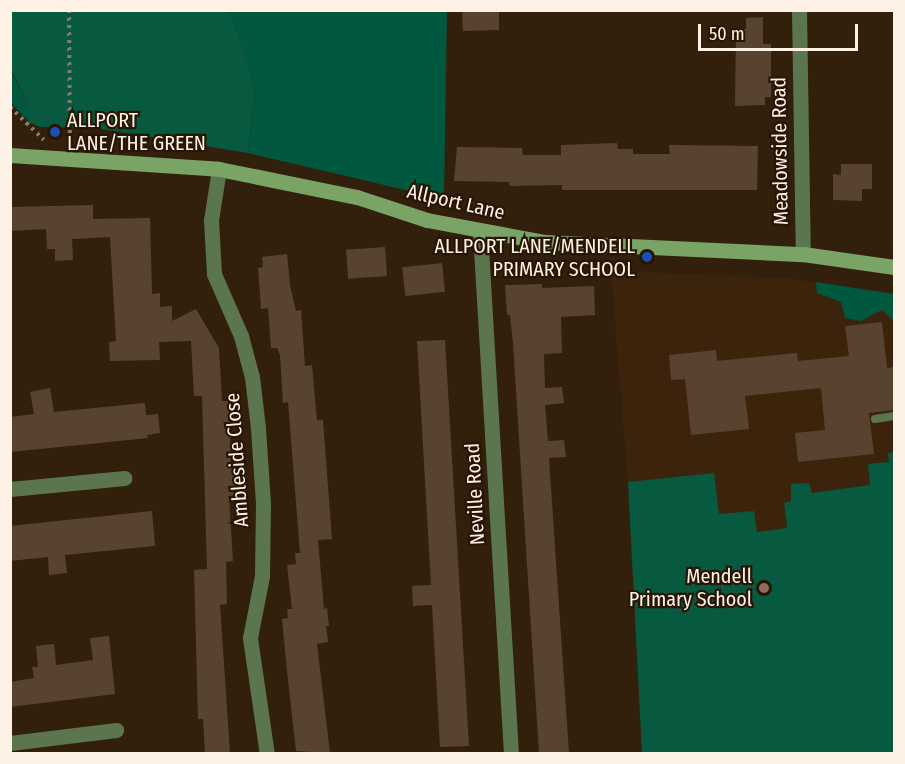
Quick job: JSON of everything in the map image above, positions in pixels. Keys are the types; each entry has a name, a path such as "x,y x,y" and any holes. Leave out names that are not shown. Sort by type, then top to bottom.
{"street":[{"name":"Meadowside Road","path":"799,10 803,254"},
{"name":"Allport Lane","path":"10,155 219,169 357,197 480,232 545,242 803,254 894,267"},
{"name":"Ambleside Close","path":"219,169 211,220 214,274 241,336 252,377 258,428 263,504 262,576 250,638 267,753"},
{"name":"Neville Road","path":"480,232 511,753"},
{"path":"10,489 124,478"},
{"path":"10,743 116,730"}],"lane":[{"path":"874,418 894,416"}],"path":[{"path":"66,157 69,10"},
{"path":"10,107 66,157"}],"shaded area":[{"name":"Mendell Primary School","path":"611,271 784,278 894,294 894,753 642,753 628,482"}],"green space":[{"path":"11,11 230,11 249,63 255,96 248,153 96,128 40,127 29,122 26,99 11,70"},
{"path":"230,11 447,11 444,199 248,153 255,96 249,63"},
{"path":"10,70 26,99 29,122 11,103"},
{"path":"816,282 894,294 894,321 882,310 861,321 845,318 841,302 817,293"},
{"path":"894,452 894,753 642,753 628,482 714,473 719,514 754,511 757,532 787,528 784,503 791,501 791,484 809,483 812,493 870,485 868,464 889,462 888,453"}],"building":[{"path":"470,10 499,10 499,30 463,31 462,13"},
{"path":"763,17 763,44 771,44 771,97 765,97 765,105 735,106 736,29 746,29 746,18"},
{"path":"617,143 618,149 633,149 633,154 670,154 669,145 758,146 757,190 562,190 562,185 510,186 509,182 454,181 457,147 522,148 523,155 561,155 561,145"},
{"path":"841,164 872,164 872,189 862,189 862,201 833,200 833,174 841,175"},
{"path":"93,205 93,219 150,218 152,294 160,293 160,307 172,306 172,321 196,309 219,348 222,401 229,401 231,468 236,468 237,495 229,496 233,561 226,562 227,604 220,605 230,753 205,753 203,719 198,719 194,570 207,569 202,396 194,396 191,341 159,342 160,360 110,361 109,342 116,341 110,237 72,239 73,260 55,261 55,249 47,249 46,229 10,231 10,207"},
{"path":"385,247 387,276 348,279 346,250"},
{"path":"287,254 290,285 296,311 301,310 305,366 312,365 317,420 323,420 332,539 318,540 324,609 327,608 329,626 326,626 328,642 317,644 330,753 296,751 282,619 288,618 287,609 292,609 287,565 296,564 295,553 300,553 288,402 283,403 280,355 277,348 271,348 268,308 261,309 258,268 263,267 262,257"},
{"path":"442,263 445,292 405,296 402,267"},
{"path":"542,284 542,288 594,286 595,315 561,317 562,353 544,354 545,388 562,387 564,403 545,405 548,441 564,440 566,457 549,458 569,753 539,753 513,344 510,315 507,315 505,285"},
{"path":"882,322 887,368 894,367 894,410 869,413 874,454 798,462 795,433 825,430 821,388 745,396 749,429 691,435 685,379 671,380 669,355 716,350 717,361 797,353 798,361 849,356 845,326"},
{"path":"445,340 469,746 440,747 432,605 413,606 412,586 431,585 417,341"},
{"path":"50,388 54,412 145,403 146,415 158,414 160,433 147,435 148,438 10,452 10,417 34,414 30,392"},
{"path":"152,511 155,546 65,555 67,573 49,575 48,557 10,561 10,526"},
{"path":"109,636 115,694 10,707 10,682 34,678 32,667 38,667 36,646 54,644 56,665 93,660 90,638"}],"place":[{"name":"ALLPORT LANE/THE GREEN","path":"55,132"},
{"name":"ALLPORT LANE/MENDELL PRIMARY SCHOOL","path":"647,257"},
{"name":"Mendell Primary School","path":"764,588"}]}
